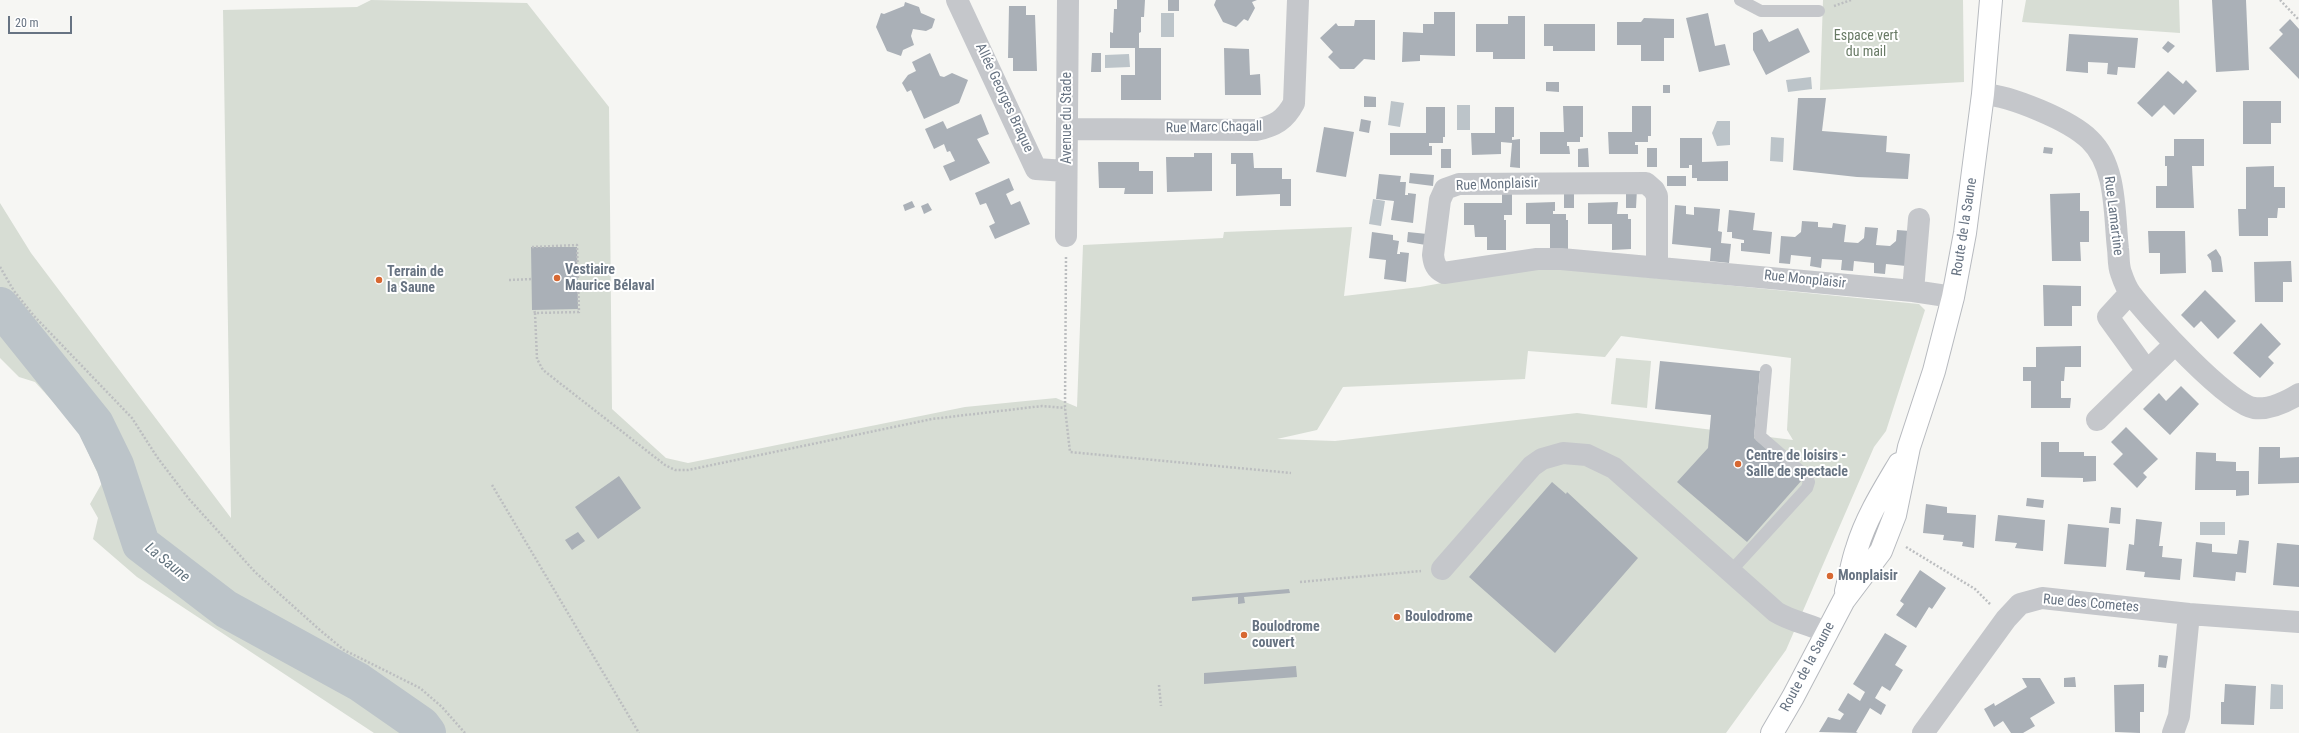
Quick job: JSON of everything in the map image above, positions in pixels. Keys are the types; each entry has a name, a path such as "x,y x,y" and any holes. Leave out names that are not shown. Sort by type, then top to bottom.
{"street":[{"name":"Allée Georges Braque","path":"957,0 1036,169 1066,171"},
{"name":"Avenue du Stade","path":"1066,236 1068,0"},
{"name":"Rue Marc Chagall","path":"1067,129 1256,130 1270,127 1280,122 1288,114 1294,103 1298,0"},
{"name":"Route de la Saune","path":"1772,733 1844,600 1857,548 1875,505 1908,447 1934,371 1953,297 1965,233 1983,94 1991,0"},
{"name":"Rue Lamartine","path":"1983,94 1993,95 2032,107 2064,122 2090,140 2105,161 2109,175 2120,271 2130,293 2174,345 2235,400 2253,408 2278,405 2299,394"},
{"name":"Rue Monplaisir","path":"1657,266 1657,196 1654,190 1646,183 1459,184 1445,189 1440,200 1433,255 1434,263 1438,270 1444,273 1537,259 1657,266 1913,291 1953,297"},
{"path":"1913,291 1919,219"},
{"path":"2130,293 2108,317 2147,371"},
{"path":"2097,420 2174,345"},
{"path":"1442,569 1532,466 1542,459 1563,453 1587,455 1614,468 1776,612 1788,619 1817,627 1827,632"},
{"name":"Rue des Cometes","path":"1923,733 2006,619 2020,604 2042,598 2189,614 2299,622"},
{"path":"2172,733 2179,716 2189,614"}],"lane":[{"path":"1740,0 1761,11 1819,11"},
{"path":"1730,572 1807,488 1808,482 1806,476 1760,436 1766,370"}],"path":[{"path":"2280,0 2299,20"},
{"path":"1066,236 1065,408 1070,452 1291,473"},
{"path":"532,247 577,245 579,312 535,311 537,359 543,370 646,450 675,470 688,470 833,439 973,413 1042,406 1065,408"},
{"path":"0,267 14,291 34,316 132,418 157,457 189,499 255,572 321,632 344,650 420,688 442,707 465,733"},
{"path":"509,280 532,279"},
{"path":"492,485 639,733"},
{"path":"1902,544 1975,589 2006,619"},
{"path":"1300,582 1442,569"},
{"path":"1160,685 1161,706"}],"green space":[{"path":"371,0 527,3 609,107 612,409 666,458 688,463 965,407 1056,398 1077,407 1083,245 1223,238 1224,232 1352,227 1344,296 1420,287 1519,269 1552,268 1919,304 1925,310 1886,431 1874,447 1786,650 1726,733 374,733 137,577 93,539 98,518 90,504 102,483 77,428 35,382 19,377 0,358 0,203 31,253 231,518 223,10 357,7","holes":["1621,336 1791,358 1787,430 1793,440 1577,413 1335,441 1277,439 1317,430 1343,387 1525,379 1528,351 1605,357"]},
{"name":"Espace vert du mail","path":"1823,0 1963,0 1964,82 1820,90"},
{"path":"2026,0 2179,0 2180,33 2022,22"},
{"path":"1616,358 1651,361 1647,408 1611,404"}],"shaded area":[{"path":"1161,13 1174,13 1174,37 1161,37"},
{"path":"1129,54 1130,67 1105,68 1105,55"},
{"path":"1811,77 1812,89 1788,92 1786,80"},
{"path":"1391,101 1404,103 1400,127 1388,125"},
{"path":"1457,105 1470,105 1470,130 1457,130"},
{"path":"1717,121 1730,121 1730,145 1717,146 1712,133"},
{"path":"1771,137 1784,138 1783,162 1770,161"},
{"path":"1373,199 1385,201 1381,226 1369,224"},
{"path":"2200,522 2225,522 2225,535 2200,535"},
{"path":"2271,684 2283,685 2283,709 2270,709"}],"building":[{"path":"1117,0 1145,0 1144,17 1141,17 1141,32 1139,33 1139,48 1161,48 1161,100 1121,100 1121,75 1135,75 1135,48 1110,48 1110,32 1113,33 1114,9 1117,9"},
{"path":"1168,0 1179,0 1179,11 1168,11"},
{"path":"1216,0 1257,0 1252,2 1255,8 1248,21 1244,19 1236,27 1223,22 1214,5"},
{"path":"2212,0 2246,0 2249,70 2216,72"},
{"path":"905,2 919,7 921,13 935,19 932,28 926,31 913,29 911,36 914,45 903,50 901,56 887,51 876,27 881,13 884,14 904,6"},
{"path":"1009,6 1026,6 1026,15 1035,15 1037,71 1013,71 1013,58 1008,58"},
{"path":"1434,12 1455,12 1455,56 1420,55 1420,61 1402,62 1403,32 1423,33 1423,24 1434,24"},
{"path":"1708,13 1715,46 1725,44 1730,65 1699,72 1686,18"},
{"path":"1508,16 1525,16 1525,59 1493,59 1493,52 1476,52 1476,24 1508,24"},
{"path":"1644,18 1674,19 1674,38 1664,38 1664,61 1641,61 1641,45 1617,45 1617,22 1641,22"},
{"path":"2290,19 2299,29 2299,79 2269,48 2283,34 2279,30"},
{"path":"1355,20 1375,20 1375,60 1364,59 1354,69 1340,69 1328,57 1333,52 1320,38 1336,23 1338,26 1354,26"},
{"path":"1544,24 1595,24 1595,51 1553,51 1553,46 1544,46"},
{"path":"1798,28 1810,52 1766,75 1753,50 1753,33 1762,29 1769,42"},
{"path":"2069,34 2138,38 2135,68 2118,67 2117,75 2107,74 2108,63 2088,62 2088,73 2066,71"},
{"path":"2168,41 2175,46 2168,53 2162,48"},
{"path":"1224,48 1249,49 1250,75 1260,74 1261,95 1225,95"},
{"path":"930,53 940,76 944,77 952,73 968,80 959,103 924,119 911,90 907,92 902,83 908,75 916,71 912,62"},
{"path":"1092,53 1101,53 1101,72 1091,72"},
{"path":"2168,71 2183,84 2186,80 2197,91 2174,115 2164,105 2152,117 2137,103"},
{"path":"1546,82 1559,82 1559,92 1546,91"},
{"path":"1663,85 1670,85 1670,93 1663,93"},
{"path":"1364,96 1376,97 1376,107 1364,107"},
{"path":"1798,98 1826,98 1822,131 1887,136 1886,152 1910,154 1908,179 1857,177 1793,170"},
{"path":"2243,101 2281,101 2281,123 2271,123 2271,144 2243,144"},
{"path":"1563,106 1583,106 1583,137 1580,137 1580,142 1567,142 1570,154 1540,154 1540,132 1564,132"},
{"path":"1632,106 1651,106 1651,136 1648,136 1648,142 1635,142 1635,145 1638,145 1638,154 1609,154 1608,132 1632,132"},
{"path":"1426,107 1445,107 1445,137 1443,137 1443,143 1429,143 1429,146 1432,146 1432,155 1390,155 1390,133 1426,133"},
{"path":"1495,107 1514,107 1514,137 1512,137 1512,140 1520,139 1520,168 1510,167 1512,143 1501,142 1501,154 1472,155 1471,133 1495,133"},
{"path":"981,114 989,134 977,139 990,163 950,181 943,166 955,161 950,151 947,152 944,144 934,149 925,129 943,121 947,129"},
{"path":"1361,119 1371,121 1369,133 1359,131"},
{"path":"1324,127 1354,132 1346,177 1316,172"},
{"path":"1680,138 1702,138 1702,162 1728,161 1728,181 1697,181 1697,178 1692,178 1692,165 1689,165 1689,168 1680,168"},
{"path":"2174,139 2204,139 2204,166 2192,166 2194,208 2156,208 2156,186 2167,186 2167,166 2165,166 2165,156 2174,156"},
{"path":"2044,147 2053,148 2052,154 2043,153"},
{"path":"1588,148 1589,167 1578,167 1578,149"},
{"path":"1647,148 1657,148 1657,167 1647,167"},
{"path":"1441,149 1451,149 1451,168 1441,168"},
{"path":"1194,153 1212,153 1212,191 1167,192 1166,157 1194,157"},
{"path":"1231,153 1253,153 1254,168 1282,168 1282,179 1291,179 1291,206 1280,206 1280,194 1236,196 1236,164 1231,164"},
{"path":"1098,162 1139,162 1139,171 1153,171 1153,194 1124,194 1125,188 1099,188"},
{"path":"2274,166 2274,187 2285,187 2285,208 2278,208 2277,218 2268,218 2268,236 2239,236 2238,209 2246,209 2246,167"},
{"path":"1410,173 1434,175 1433,186 1409,183"},
{"path":"1379,174 1401,176 1400,182 1406,182 1405,195 1408,195 1408,193 1416,194 1413,223 1391,220 1394,201 1376,199"},
{"path":"1667,176 1686,176 1686,186 1667,186"},
{"path":"1009,178 1014,190 1006,194 1011,205 1020,201 1030,224 995,239 989,226 995,223 986,203 980,205 975,193"},
{"path":"1512,189 1512,215 1504,215 1504,220 1506,220 1506,250 1487,250 1487,237 1475,237 1474,225 1464,225 1464,203 1502,203 1502,190"},
{"path":"1564,189 1574,189 1574,208 1564,208"},
{"path":"1626,189 1637,189 1636,208 1626,208"},
{"path":"2080,193 2080,211 2089,211 2089,242 2080,242 2081,261 2052,261 2050,194"},
{"path":"912,201 915,207 905,211 903,205"},
{"path":"1555,202 1555,211 1553,211 1553,214 1566,214 1566,220 1568,220 1568,250 1550,250 1550,224 1526,224 1526,203"},
{"path":"1618,202 1617,214 1628,214 1628,219 1631,219 1631,249 1612,250 1612,224 1588,224 1588,203"},
{"path":"928,203 932,210 924,214 921,206"},
{"path":"1675,205 1686,206 1686,214 1694,215 1694,207 1720,209 1718,231 1722,232 1721,243 1731,244 1729,263 1710,261 1711,248 1672,244"},
{"path":"1729,210 1755,213 1753,230 1772,232 1770,254 1741,251 1741,243 1744,243 1744,240 1732,238 1732,232 1727,232"},
{"path":"1802,221 1818,222 1818,227 1832,228 1833,223 1846,225 1844,242 1858,243 1864,238 1865,227 1878,228 1876,245 1890,246 1896,241 1897,230 1910,231 1906,266 1886,264 1885,274 1874,273 1874,263 1854,261 1853,271 1841,270 1842,260 1822,259 1821,268 1810,266 1811,257 1791,255 1790,264 1779,263 1781,236 1795,237 1801,232"},
{"path":"2148,231 2185,231 2186,273 2160,274 2160,253 2149,253"},
{"path":"1372,232 1393,235 1393,240 1399,241 1397,254 1400,254 1400,252 1409,253 1406,282 1384,279 1386,260 1369,258"},
{"path":"1408,232 1427,234 1426,245 1407,242"},
{"name":"Vestiaire Maurice Bélaval","path":"531,247 577,247 578,309 532,310"},
{"path":"2216,249 2221,257 2223,272 2212,272 2211,261 2207,255"},
{"path":"2291,261 2292,282 2283,282 2283,302 2255,302 2254,262"},
{"path":"2043,285 2081,286 2081,306 2072,306 2072,326 2044,326"},
{"path":"2205,290 2236,321 2218,339 2201,321 2194,328 2181,315"},
{"path":"2261,323 2281,344 2268,357 2274,363 2260,378 2233,353"},
{"path":"2081,346 2081,367 2065,367 2064,381 2061,381 2061,398 2071,398 2070,408 2031,408 2031,381 2023,381 2023,367 2036,367 2036,347"},
{"name":"Centre de loisirs - Salle de spectacle","path":"1660,361 1760,371 1754,438 1802,480 1747,542 1677,482 1708,448 1711,415 1655,409"},
{"path":"2181,386 2199,404 2170,435 2143,409 2159,393 2166,401"},
{"path":"2126,427 2158,459 2143,473 2147,477 2137,488 2113,464 2123,454 2111,442"},
{"path":"2041,442 2059,442 2059,452 2084,452 2084,456 2096,456 2096,481 2083,482 2083,478 2041,477"},
{"path":"2259,447 2280,447 2280,458 2299,457 2299,483 2258,484"},
{"path":"2196,452 2216,453 2216,461 2236,462 2236,471 2249,471 2249,495 2236,496 2236,490 2195,490"},
{"path":"619,476 641,508 598,539 575,507"},
{"path":"1552,482 1566,494 1567,492 1638,558 1555,653 1469,577"},
{"path":"2027,498 2044,500 2043,508 2026,506"},
{"path":"1926,504 1947,507 1947,513 1976,515 1974,548 1962,546 1963,542 1943,540 1944,535 1923,533"},
{"path":"2111,507 2121,508 2120,524 2109,523"},
{"path":"1998,515 2045,520 2043,551 2015,548 2017,543 1995,541"},
{"path":"2136,519 2162,522 2159,546 2163,546 2162,557 2182,559 2180,580 2144,577 2145,572 2126,570 2129,544 2134,545"},
{"path":"2068,524 2109,528 2106,567 2064,564"},
{"path":"578,532 585,541 572,550 565,540"},
{"path":"2239,540 2249,541 2246,573 2236,572 2235,581 2193,577 2196,542 2212,544 2212,552 2237,554"},
{"path":"2277,543 2299,545 2299,587 2273,585"},
{"path":"1920,570 1946,588 1932,609 1929,607 1916,628 1896,615 1904,604 1900,601"},
{"path":"1289,589 1290,593 1244,597 1245,603 1238,604 1238,597 1192,601 1192,597"},
{"path":"1885,633 1907,646 1895,665 1903,670 1890,691 1882,686 1875,698 1886,705 1881,715 1870,708 1856,732 1858,733 1819,732 1828,717 1840,720 1844,714 1838,710 1848,693 1860,701 1865,692 1853,684"},
{"path":"2159,655 2168,656 2166,668 2158,667"},
{"path":"1296,666 1297,677 1204,684 1204,673"},
{"path":"2075,677 2076,687 2064,687 2064,678"},
{"path":"2022,678 2040,678 2055,703 2030,718 2035,726 2023,733 2011,733 2003,721 1994,727 1984,709 1994,703 1995,706 2027,687"},
{"path":"2144,684 2144,712 2140,712 2140,733 2115,732 2114,685"},
{"path":"2225,684 2256,686 2254,725 2221,724 2221,702 2224,702"}],"waterway":[{"name":"La Saune","path":"0,306 95,424 115,465 141,544 226,609 359,682 421,725 427,733"}],"place":[{"name":"Vestiaire Maurice Bélaval","path":"557,278"},
{"name":"Terrain de la Saune","path":"379,280"},
{"name":"Centre de loisirs - Salle de spectacle","path":"1738,464"},
{"name":"Monplaisir","path":"1830,576"},
{"name":"Boulodrome","path":"1397,617"},
{"name":"Boulodrome couvert","path":"1244,635"}]}
